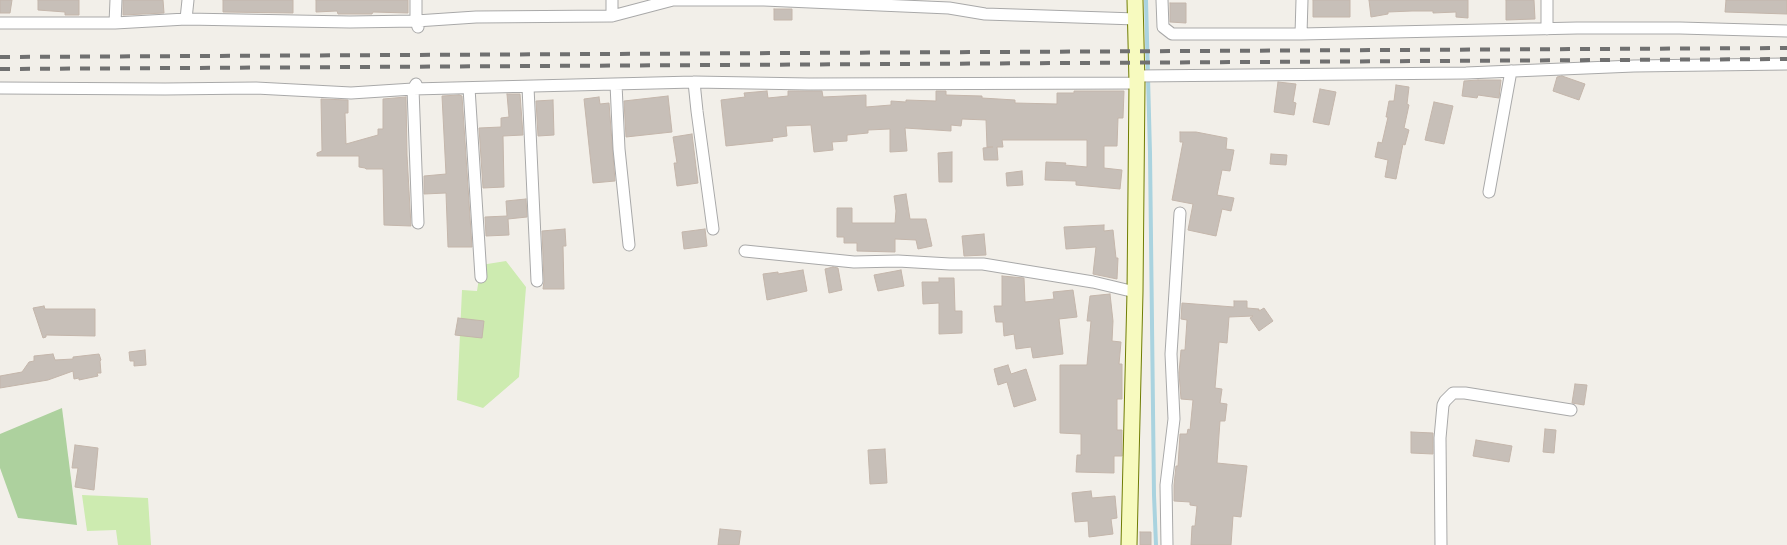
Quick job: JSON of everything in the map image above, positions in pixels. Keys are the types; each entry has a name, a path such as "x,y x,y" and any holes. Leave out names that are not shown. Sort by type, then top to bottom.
{"main road":[{"path":"1129,545 1140,78 1135,0"}],"street":[{"path":"115,23 116,0"},
{"path":"186,19 188,0"},
{"path":"416,0 417,24"},
{"path":"612,0 612,16"},
{"path":"0,23 115,23 186,19 417,24 476,17 612,16 674,0 764,0 949,8 985,14 1136,18"},
{"path":"1162,0 1162,27 1172,34 1301,34 1577,28 1787,31"},
{"path":"1301,34 1302,0"},
{"path":"1547,0 1547,29"},
{"path":"0,88 256,88 351,93 415,86 469,88 694,82 809,84 1140,78 1160,76 1511,72 1634,66 1787,64"},
{"path":"1489,192 1511,72"},
{"path":"694,82 713,229"},
{"path":"616,84 619,149 629,245"},
{"path":"415,86 418,224"},
{"path":"528,87 537,281"},
{"path":"469,88 480,277"},
{"path":"1167,545 1166,485 1174,419 1172,354 1180,213"},
{"path":"745,251 854,262 898,261 983,264 1093,282 1135,292"},
{"path":"1441,545 1440,438 1442,405 1444,401 1453,394 1465,394 1571,410"}],"green space":[{"path":"506,261 526,287 519,377 483,408 457,400 462,290 477,291 481,265"},
{"path":"62,408 77,525 18,518 0,468 0,434"},
{"path":"82,495 148,498 151,545 118,545 116,530 87,531"}],"building":[{"path":"0,0 12,0 10,13 0,13"},
{"path":"38,0 79,0 79,15 65,15 65,12 38,10"},
{"path":"123,0 163,0 164,13 123,15"},
{"path":"223,0 293,0 293,13 223,12"},
{"path":"316,0 408,0 408,13 338,14 337,11 316,12"},
{"path":"1313,0 1350,0 1350,17 1313,17"},
{"path":"1369,0 1468,0 1468,18 1456,17 1456,12 1433,13 1433,11 1388,12 1388,14 1371,17"},
{"path":"1506,0 1534,0 1535,19 1506,20"},
{"path":"1726,0 1787,0 1787,14 1725,12"},
{"path":"1170,3 1186,3 1186,23 1170,22"},
{"path":"774,9 792,9 792,20 774,20"},
{"path":"1562,76 1585,84 1579,100 1553,91 1557,77"},
{"path":"1501,80 1499,98 1478,95 1477,98 1462,96 1464,81"},
{"path":"1278,82 1296,84 1293,102 1296,103 1294,115 1274,112"},
{"path":"1396,85 1409,87 1407,104 1409,105 1404,128 1409,130 1405,145 1403,144 1396,179 1385,177 1388,160 1375,157 1378,142 1382,143 1388,117 1386,117 1389,101 1394,101"},
{"path":"1320,89 1336,92 1329,125 1313,122"},
{"path":"767,91 768,98 788,96 788,91 822,91 823,97 866,95 866,107 891,105 891,101 936,101 936,91 946,91 946,95 982,96 982,98 1015,100 1015,103 1057,104 1057,93 1124,91 1123,118 1118,118 1117,146 1104,146 1104,168 1122,170 1120,189 1076,185 1076,181 1045,180 1046,162 1087,167 1087,140 1002,140 1003,147 997,147 998,160 984,160 983,148 993,147 987,147 986,120 962,119 961,126 951,125 951,131 905,128 907,151 890,152 890,129 868,130 868,133 847,135 847,141 832,142 833,150 814,152 811,125 786,126 787,136 772,138 773,141 726,146 721,100 745,97 744,93"},
{"path":"507,94 520,94 523,135 503,136 504,187 483,188 479,128 501,127 501,118 509,117"},
{"path":"442,96 462,96 472,247 448,247 446,193 424,194 424,176 446,174"},
{"path":"668,96 672,132 626,137 624,101"},
{"path":"406,97 411,226 384,225 383,169 359,167 359,156 317,156 317,153 322,151 321,99 348,100 348,113 345,113 346,144 378,135 378,129 383,129 383,99"},
{"path":"599,97 600,104 609,103 615,181 593,183 584,99"},
{"path":"553,100 554,135 538,136 536,101"},
{"path":"1434,102 1453,106 1444,144 1425,140"},
{"path":"1180,132 1196,132 1227,138 1226,149 1234,150 1230,171 1222,170 1217,195 1234,198 1231,211 1222,209 1216,236 1188,230 1193,204 1172,200 1183,142 1180,142"},
{"path":"692,134 698,183 677,186 674,163 677,163 673,137"},
{"path":"952,152 952,182 939,182 938,153"},
{"path":"1271,154 1287,155 1286,165 1270,164"},
{"path":"1022,171 1023,185 1007,186 1006,173"},
{"path":"906,194 910,219 926,219 932,246 918,249 916,240 895,239 895,252 857,251 857,243 844,243 844,237 837,237 837,208 852,208 852,223 895,223 894,196"},
{"path":"526,199 527,217 508,219 509,235 486,236 485,217 507,216 506,201"},
{"path":"1104,225 1104,231 1113,230 1116,258 1118,258 1117,279 1093,274 1096,247 1066,249 1064,227"},
{"path":"565,229 566,246 563,246 564,289 543,289 542,231"},
{"path":"705,229 707,246 684,249 682,232"},
{"path":"984,234 986,255 964,256 962,236"},
{"path":"838,268 842,290 829,293 825,269"},
{"path":"803,270 807,291 767,300 763,274"},
{"path":"901,270 904,286 878,291 874,275"},
{"path":"1002,276 1024,278 1025,302 1054,299 1053,292 1073,290 1077,317 1059,319 1063,354 1033,358 1031,347 1016,349 1014,334 1004,336 1003,322 996,322 994,306 1002,306"},
{"path":"939,278 954,278 955,311 962,311 962,333 939,334 939,303 923,304 922,282 939,282"},
{"path":"1110,294 1113,321 1112,341 1121,342 1119,364 1122,364 1122,399 1117,399 1117,430 1122,430 1122,456 1114,456 1114,473 1076,472 1077,455 1081,455 1081,434 1060,433 1060,365 1087,365 1091,321 1087,321 1090,296"},
{"path":"1234,301 1247,301 1247,308 1259,309 1259,311 1264,308 1273,321 1259,331 1250,318 1253,316 1229,317 1227,343 1219,342 1215,388 1222,389 1220,403 1227,404 1225,421 1220,421 1217,463 1247,466 1241,517 1233,516 1231,545 1191,545 1192,526 1195,526 1197,506 1190,505 1190,502 1174,501 1180,434 1187,434 1188,429 1190,430 1193,400 1181,399 1179,373 1181,350 1185,350 1187,320 1181,319 1182,303 1234,307"},
{"path":"44,306 45,309 95,309 95,336 46,335 43,338 33,308"},
{"path":"458,318 484,321 482,338 455,335"},
{"path":"145,350 146,365 134,366 134,361 130,361 129,352"},
{"path":"53,354 55,360 99,354 101,373 97,373 98,376 79,380 79,378 74,379 73,371 48,380 0,388 0,376 22,372 29,362 34,361 34,356"},
{"path":"1008,365 1011,374 1026,369 1036,400 1014,407 1007,382 998,385 994,369"},
{"path":"1575,384 1587,385 1584,405 1572,403"},
{"path":"1545,429 1556,430 1554,453 1543,452"},
{"path":"1411,432 1433,433 1433,454 1411,453"},
{"path":"1476,440 1512,446 1509,462 1473,456"},
{"path":"75,445 98,448 94,490 75,487 78,468 72,468"},
{"path":"885,449 887,483 870,484 868,450"},
{"path":"1091,491 1092,498 1115,496 1117,518 1111,519 1113,534 1089,537 1088,521 1075,522 1072,493"},
{"path":"720,529 741,531 739,545 718,545"},
{"path":"1140,532 1151,532 1151,545 1140,545"}],"waterway":[{"path":"1146,0 1156,545"}],"railway":[{"path":"0,57 1787,48"},
{"path":"0,69 1787,59"}]}
